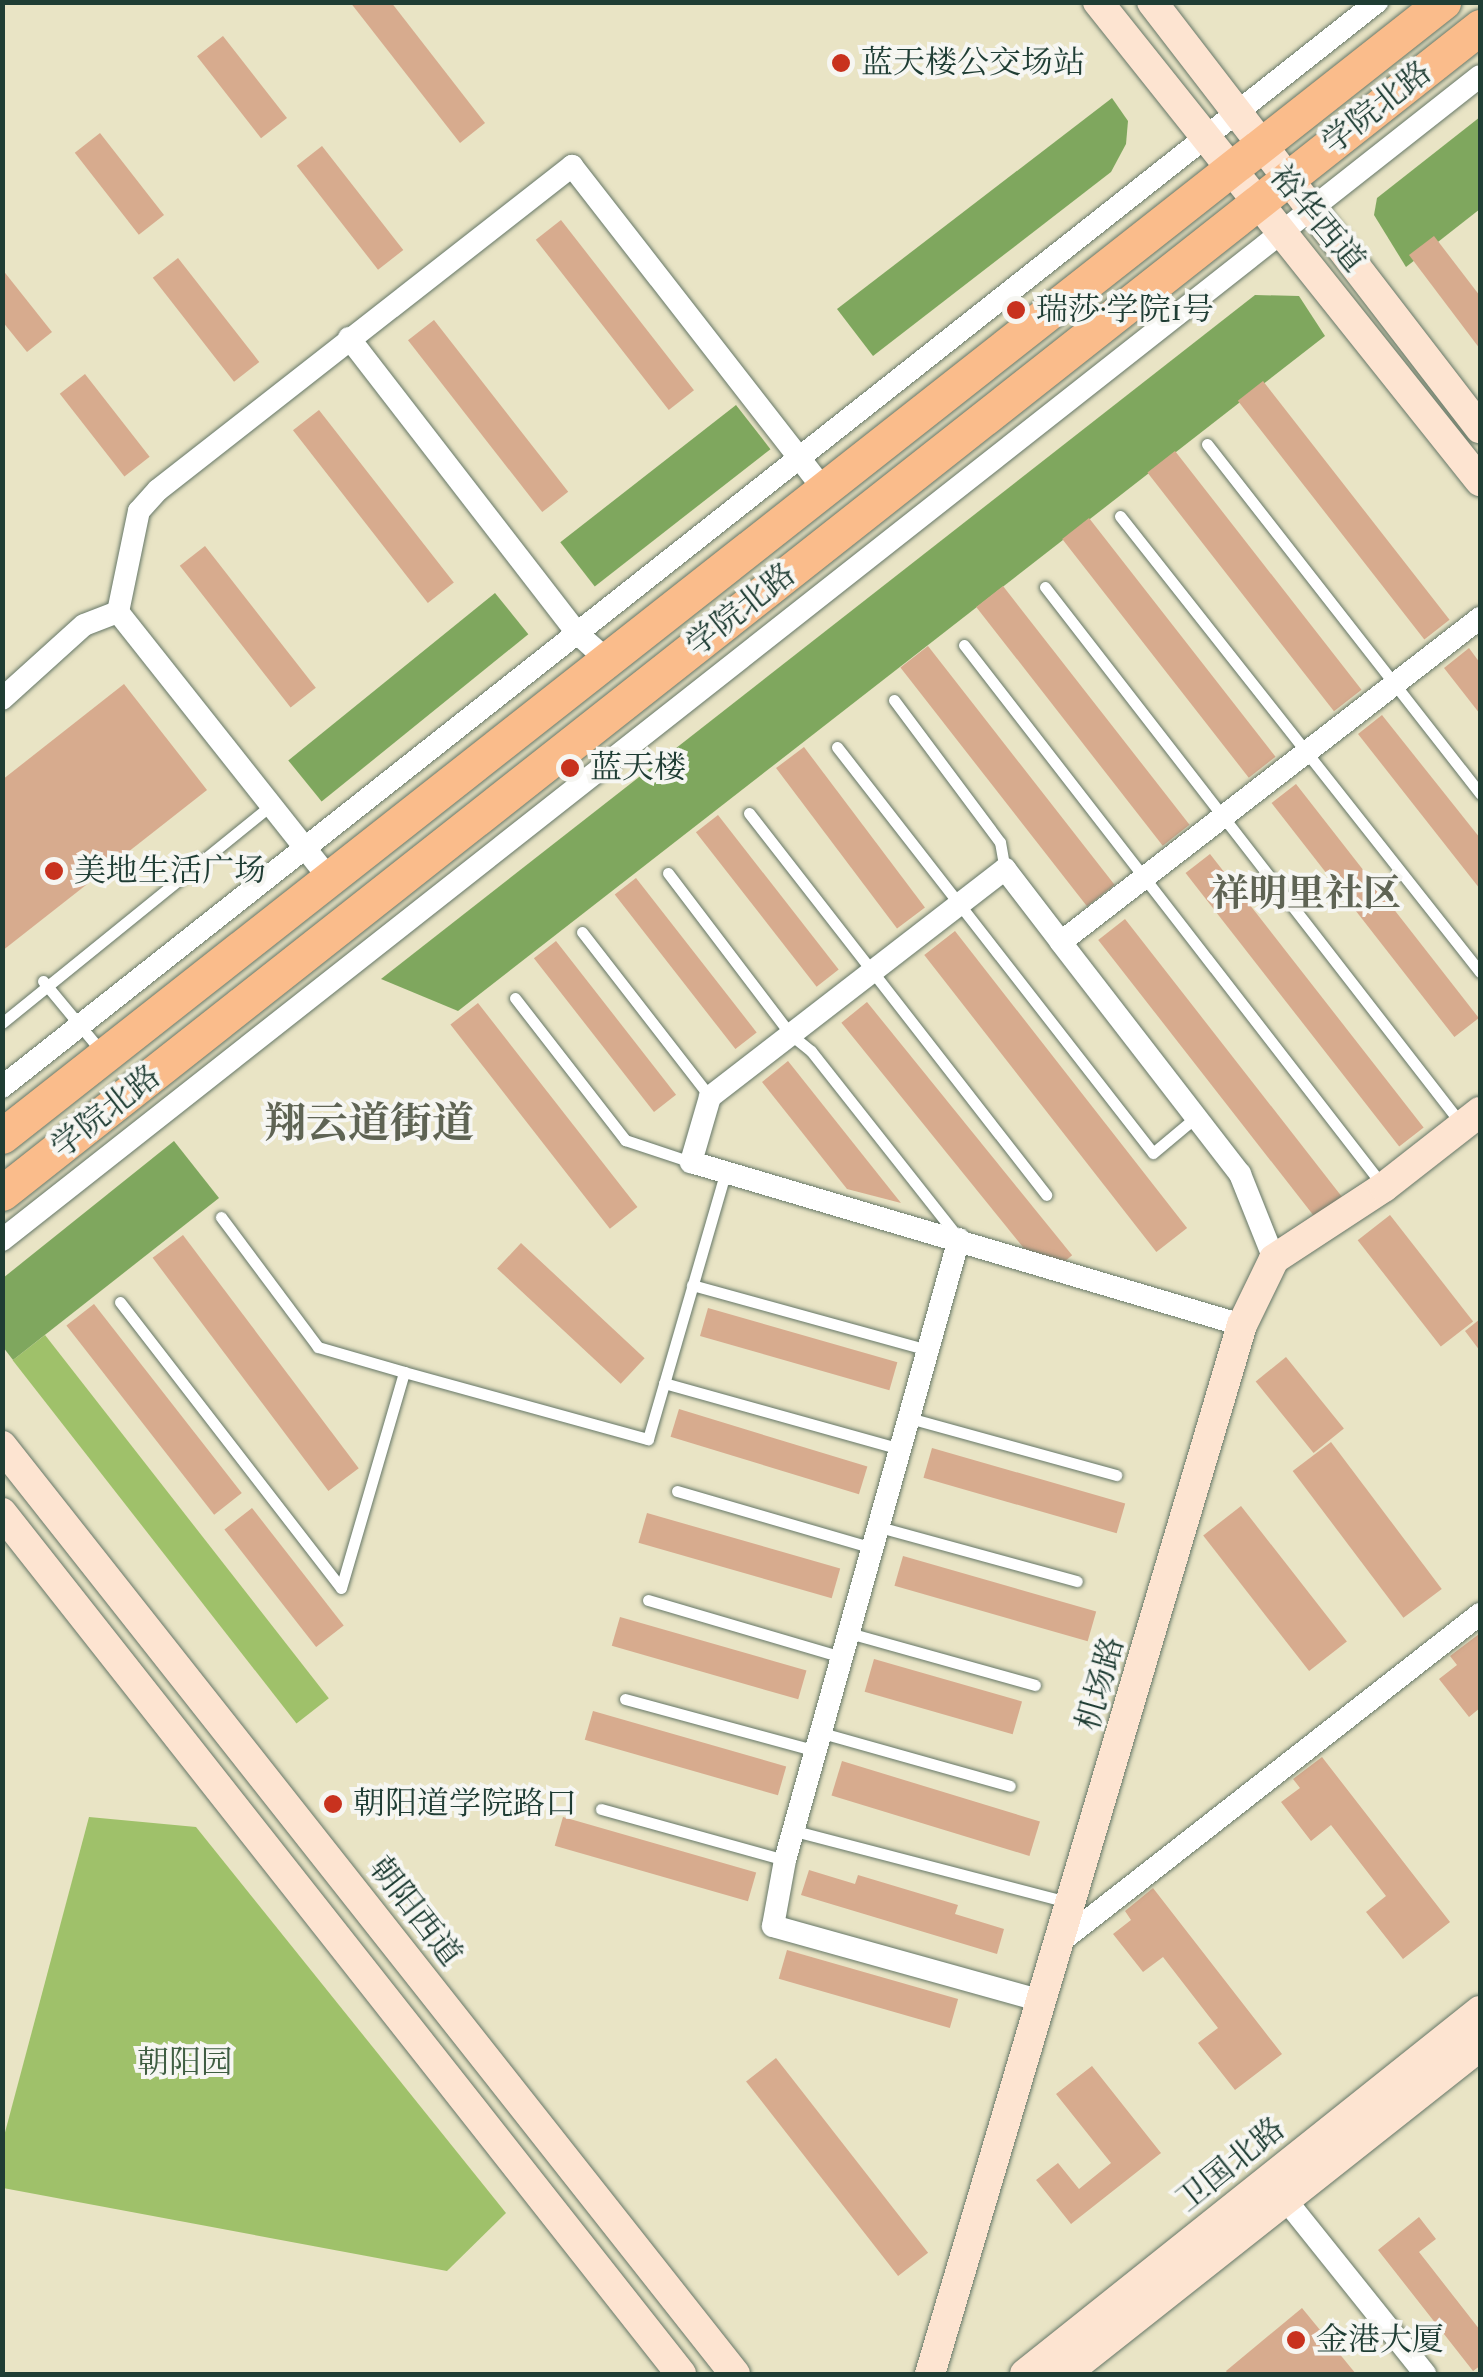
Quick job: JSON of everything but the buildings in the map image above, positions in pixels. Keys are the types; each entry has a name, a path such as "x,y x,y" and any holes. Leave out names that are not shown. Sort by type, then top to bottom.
{"main road":[{"name":"裕华西道","path":"1098,2 1480,480"},
{"name":"裕华西道","path":"1152,2 1480,428"},
{"name":"学院北路","path":"2,1136 1442,2"},
{"name":"学院北路","path":"2,1194 1480,26"},
{"path":"606,659 634,695"},
{"path":"1274,1259 1384,1186 1472,1119"},
{"name":"机场路","path":"930,2374 1073,1904 1242,1325 1274,1259"},
{"name":"朝阳西道","path":"2,1446 735,2374"},
{"path":"2,1512 681,2374"},
{"name":"卫国北路","path":"1025,2374 1480,2011"},
{"name":"卫国北路","path":"1065,2374 1480,2046"}],"street":[{"path":"2,1088 1377,2"},
{"path":"2,1240 1480,76"},
{"path":"118,612 139,511 158,490 572,166 823,489"},
{"path":"350,338 578,633 606,659"},
{"path":"2,699 84,625 118,612"},
{"path":"118,612 329,878"},
{"path":"1061,942 1480,618"},
{"path":"634,695 660,724"},
{"path":"1242,1325 691,1162 710,1098 870,970 1005,870 1240,1174 1274,1259"},
{"path":"959,1240 785,1860 772,1926 1041,2001"},
{"path":"1060,1942 1480,1614"},
{"path":"1285,2199 1426,2374"}],"lane":[{"path":"1207,444 1480,794"},
{"path":"1120,516 1480,972"},
{"path":"1045,587 1223,817 1472,1119"},
{"path":"964,645 1384,1186"},
{"path":"894,700 1000,842 1005,870"},
{"path":"837,747 1153,1153 1196,1117"},
{"path":"2,1023 269,803"},
{"path":"749,814 1046,1195"},
{"path":"668,874 790,1034 811,1050 959,1240"},
{"path":"582,932 710,1098"},
{"path":"2,1014 45,984"},
{"path":"45,984 104,1056"},
{"path":"516,998 625,1140 691,1162"},
{"path":"221,1218 318,1347 648,1439 726,1170"},
{"path":"692,1285 928,1350"},
{"path":"120,1302 341,1588 404,1372"},
{"path":"664,1383 900,1449"},
{"path":"909,1418 1116,1475"},
{"path":"677,1491 1077,1581"},
{"path":"648,1600 842,1657"},
{"path":"849,1633 1035,1686"},
{"path":"625,1699 1010,1786"},
{"path":"602,1808 785,1860"},
{"path":"795,1831 1073,1904"}],"green space":[{"path":"1112,98 1128,121 1126,144 1111,172 873,356 837,309"},
{"path":"1480,117 1480,209 1406,267 1374,215 1377,198"},
{"path":"1255,295 1299,296 1325,336 458,1011 381,979"},
{"path":"736,405 770,449 595,586 560,542"},
{"path":"495,593 528,634 322,802 288,760"},
{"path":"174,1141 219,1198 13,1360 3,1347 3,1278"},
{"path":"45,1335 329,1698 297,1724 13,1360"},
{"name":"朝阳园","path":"89,1817 196,1827 506,2213 447,2271 3,2188 3,2140"}],"place":[{"name":"蓝天楼公交场站","path":"841,63"},
{"name":"瑞莎·学院1号","path":"1016,310"},
{"name":"蓝天楼","path":"570,768"},
{"name":"美地生活广场","path":"54,871"},
{"name":"朝阳道学院路口","path":"333,1804"},
{"name":"金港大厦","path":"1296,2340"}],"district":[{"name":"祥明里社区","path":"1306,894"},
{"name":"翔云道街道","path":"369,1124"}]}
